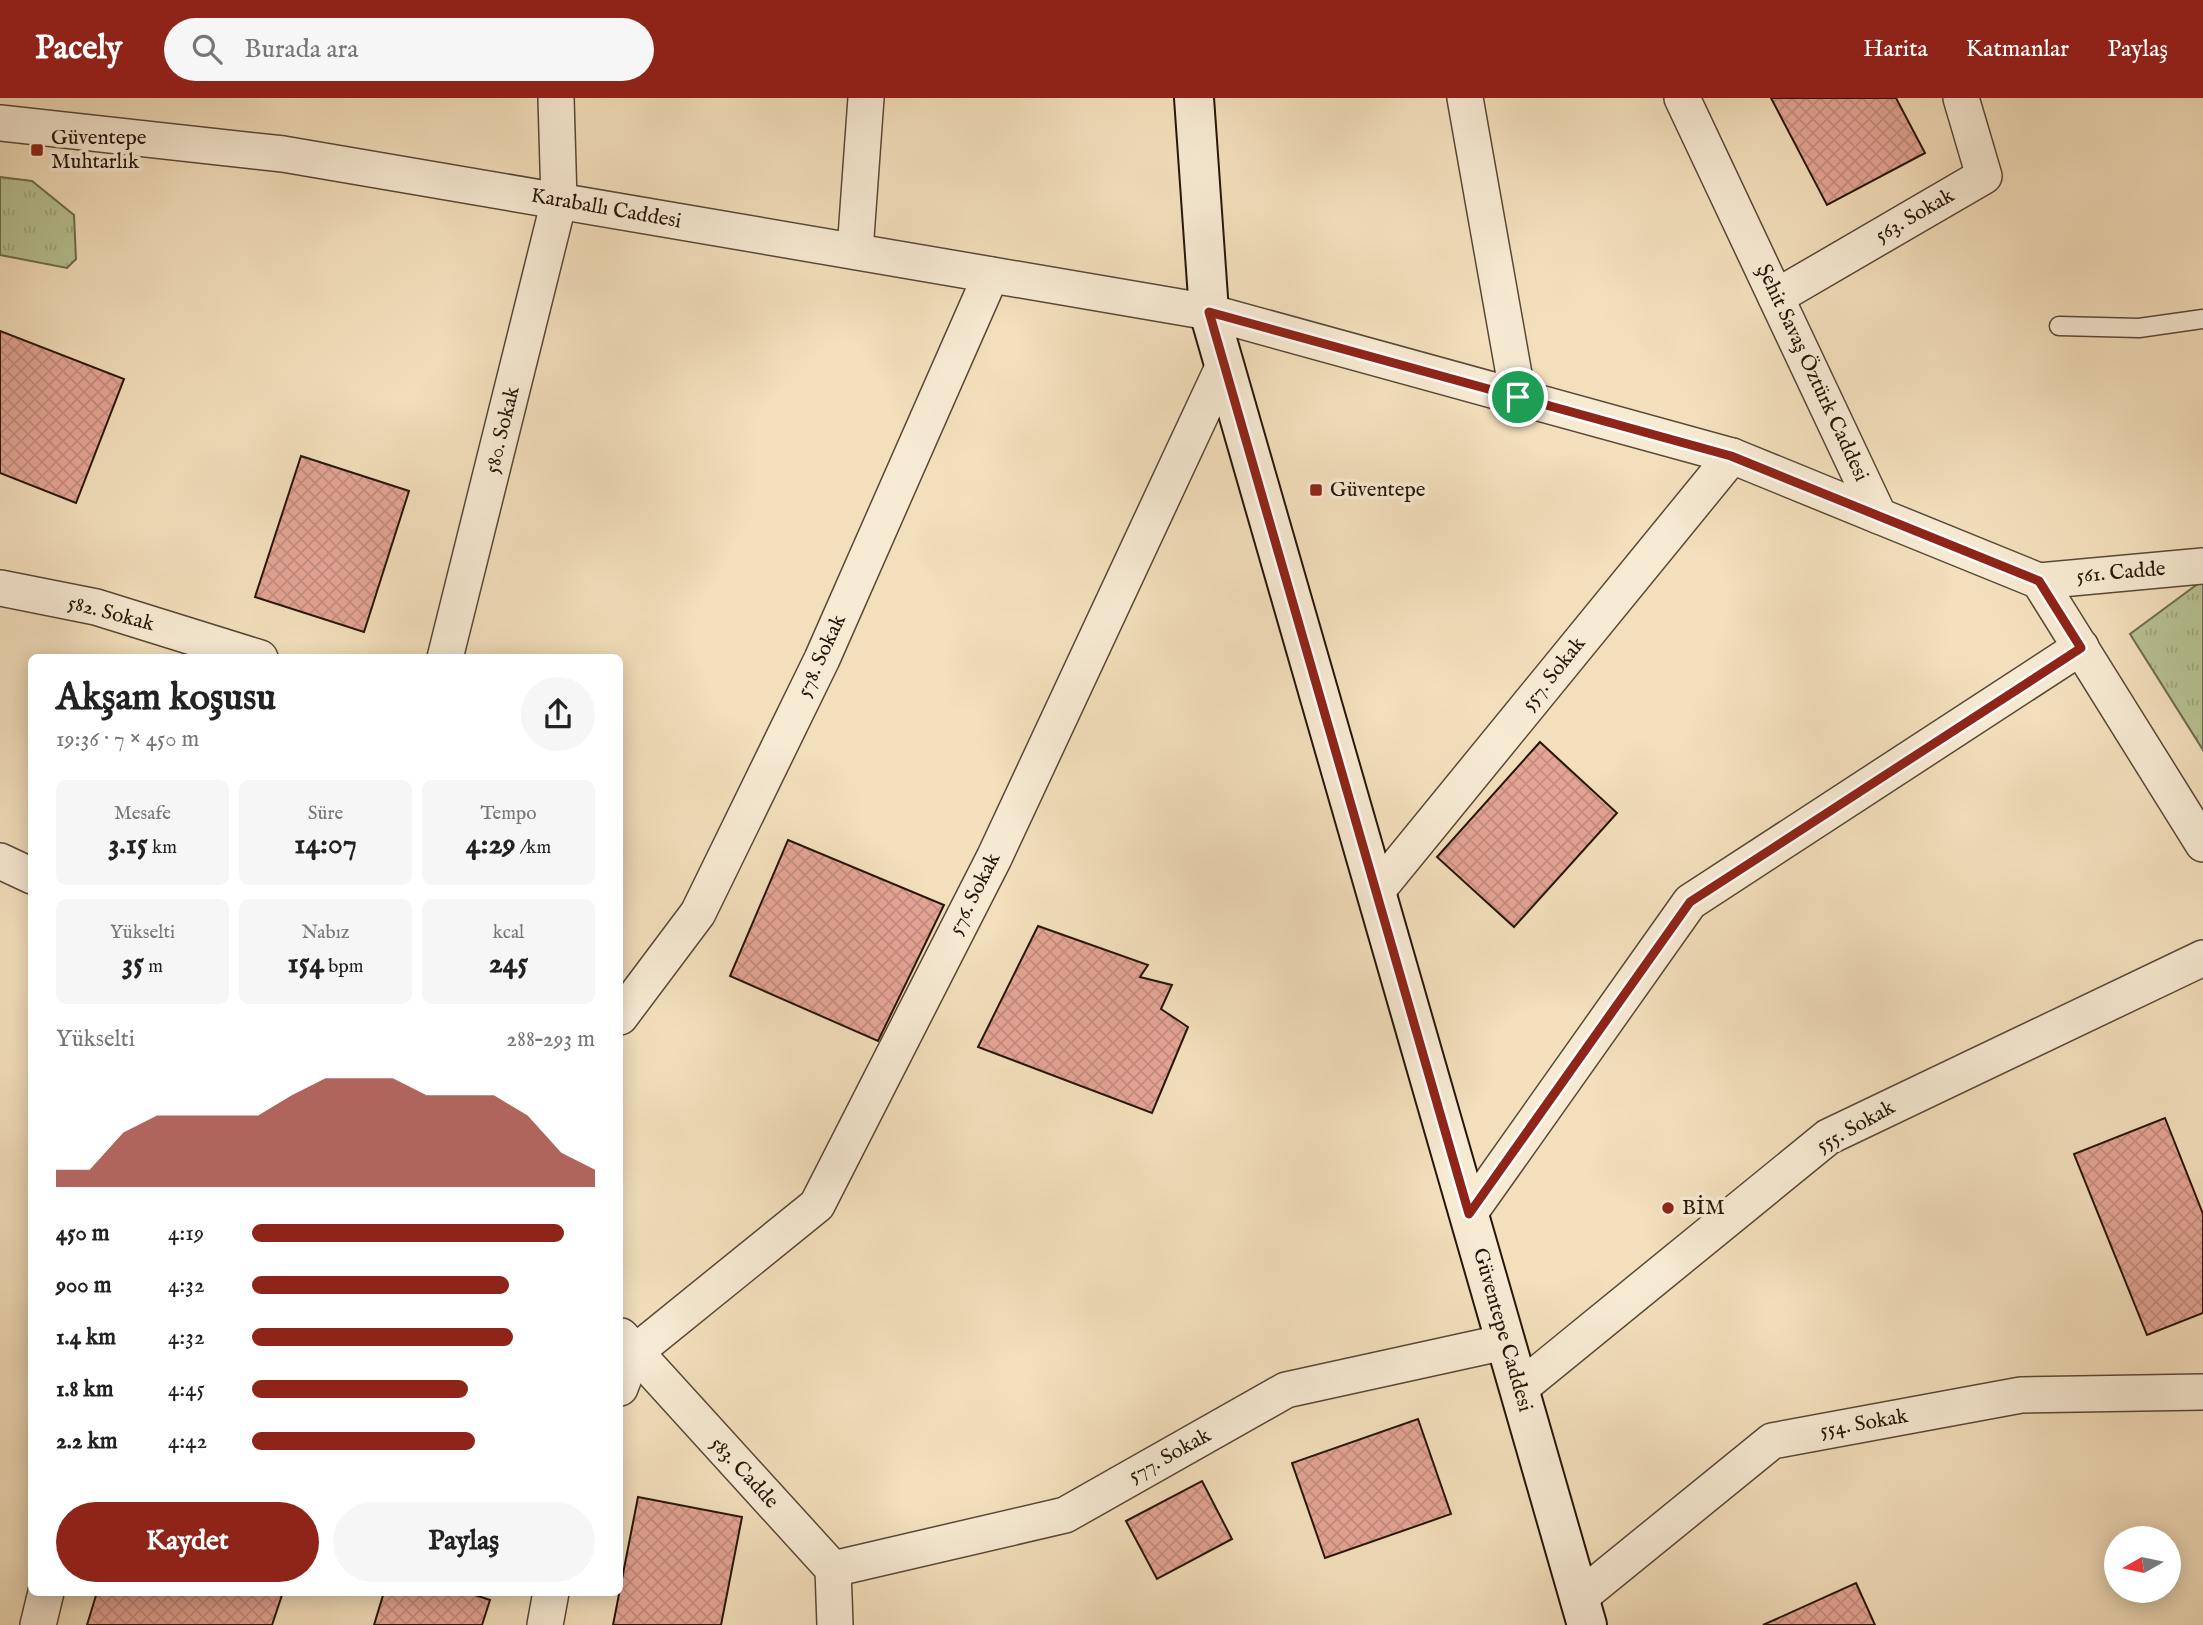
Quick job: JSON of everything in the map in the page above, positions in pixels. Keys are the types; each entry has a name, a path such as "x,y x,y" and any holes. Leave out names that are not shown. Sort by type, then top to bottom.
{"street":[{"name":"580. Sokak","path":"446,654 559,201 556,98"},
{"path":"855,251 866,98"},
{"name":"Güventepe Caddesi","path":"1194,98 1209,312 1583,1612"},
{"path":"1465,98 1518,397"},
{"name":"Şehit Savaş Öztürk Caddesi","path":"1682,98 1879,516"},
{"name":"563. Sokak","path":"1776,297 1984,176 1961,98"},
{"name":"Karaballı Caddesi","path":"0,124 283,154 1209,312 1731,456 1879,516"},
{"name":"578. Sokak","path":"623,1013 698,914 822,659 991,275"},
{"name":"576. Sokak","path":"626,1344 817,1205 994,858 1224,365"},
{"name":"557. Sokak","path":"1376,892 1731,456"},
{"path":"1879,516 2039,581 2203,844"},
{"name":"561. Cadde","path":"2039,581 2203,566"},
{"name":"582. Sokak","path":"0,589 96,607 247,654"},
{"path":"1469,1214 1690,902 2081,648"},
{"path":"0,861 28,874"},
{"name":"555. Sokak","path":"1519,1388 1828,1137 2203,958"},
{"name":"577. Sokak","path":"833,1569 1065,1515 1286,1391 1505,1342"},
{"path":"623,1366 626,1344"},
{"name":"583. Cadde","path":"626,1344 833,1569"},
{"name":"554. Sokak","path":"1583,1612 1772,1441 2021,1395 2203,1392"},
{"path":"833,1569 835,1625"},
{"path":"38,1625 45,1596"},
{"path":"545,1625 550,1596"}],"lane":[{"path":"2059,326 2139,328 2203,319"}],"green space":[{"path":"0,177 32,181 74,215 76,259 67,268 0,255"},
{"path":"2199,583 2203,583 2203,750 2130,634"}],"building":[{"path":"1771,98 1896,98 1925,153 1827,205"},
{"path":"0,331 124,379 76,503 0,473"},
{"path":"301,456 409,491 364,632 255,597"},
{"path":"1540,742 1617,813 1514,927 1437,857"},
{"path":"788,840 944,905 878,1041 730,976"},
{"path":"1038,926 1148,965 1140,977 1172,985 1161,1009 1188,1027 1152,1113 978,1047"},
{"path":"2165,1118 2203,1214 2203,1313 2147,1335 2074,1154"},
{"path":"1418,1419 1451,1514 1325,1558 1292,1463"},
{"path":"1202,1481 1232,1539 1157,1579 1126,1521"},
{"path":"638,1497 742,1517 721,1625 613,1625 619,1596 623,1596 623,1574"},
{"path":"1856,1583 1875,1625 1763,1625"},
{"path":"96,1596 282,1596 272,1625 87,1625"},
{"path":"383,1596 478,1596 490,1600 482,1625 374,1625"}],"place":[{"name":"Güventepe Muhtarlık","path":"37,150"},
{"name":"Güventepe","path":"1316,490"},
{"name":"BİM","path":"1668,1208"}],"route":[{"path":"1209,312 1518,397 1731,456 2039,581 2081,648 1690,902 1469,1214 1209,312"}]}
